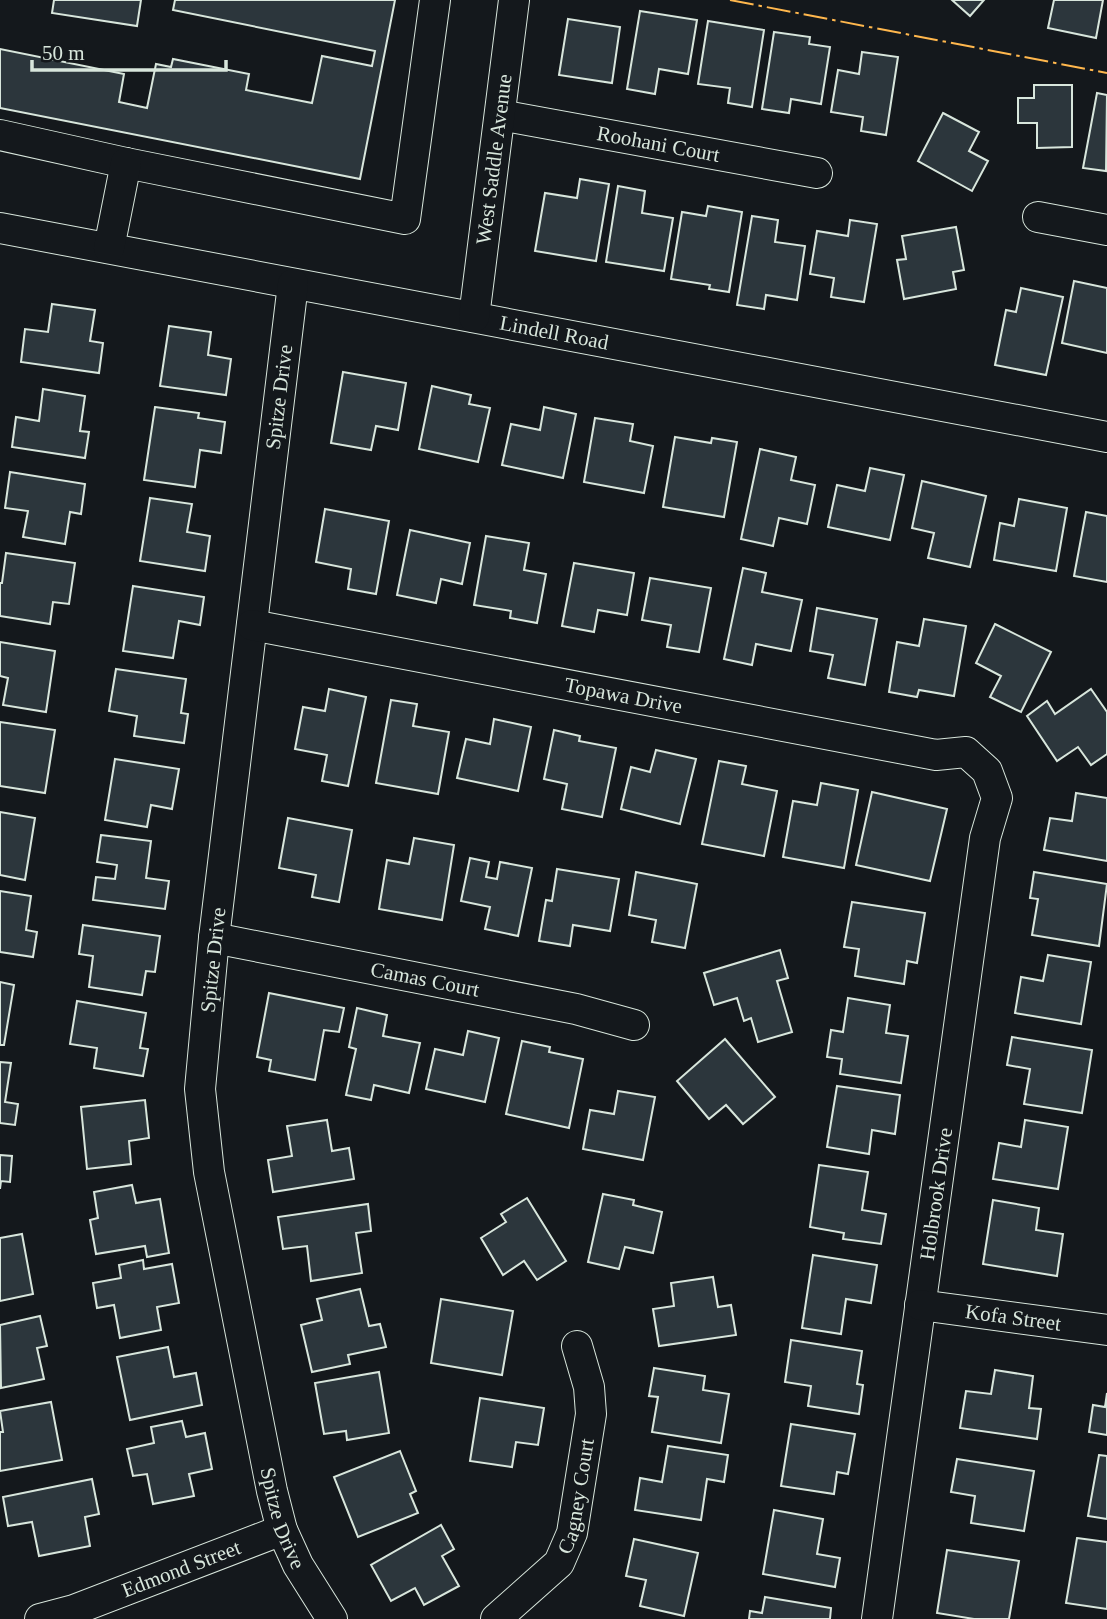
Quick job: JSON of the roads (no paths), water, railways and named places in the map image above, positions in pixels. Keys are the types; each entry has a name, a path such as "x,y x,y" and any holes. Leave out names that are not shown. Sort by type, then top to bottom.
{"street":[{"path":"0,135 405,219 435,0"},
{"name":"West Saddle Avenue","path":"474,317 514,0"},
{"name":"Roohani Court","path":"500,115 817,173"},
{"path":"109,248 126,163"},
{"path":"1038,217 1107,230"},
{"name":"Lindell Road","path":"0,228 1107,437"},
{"name":"Spitze Drive","path":"293,284 214,938 200,1089 209,1172 272,1491 282,1530 298,1565 332,1619"},
{"name":"Topawa Drive","path":"252,625 936,755 966,752 987,771"},
{"name":"Holbrook Drive","path":"877,1619 985,838 997,799 987,771"},
{"name":"Camas Court","path":"214,938 576,1009 634,1026"},
{"name":"Kofa Street","path":"920,1305 1107,1330"},
{"name":"Cagney Court","path":"496,1619 559,1563 572,1533 591,1414 589,1387 577,1346"},
{"name":"Edmond Street","path":"40,1619 74,1610 282,1530"}]}
